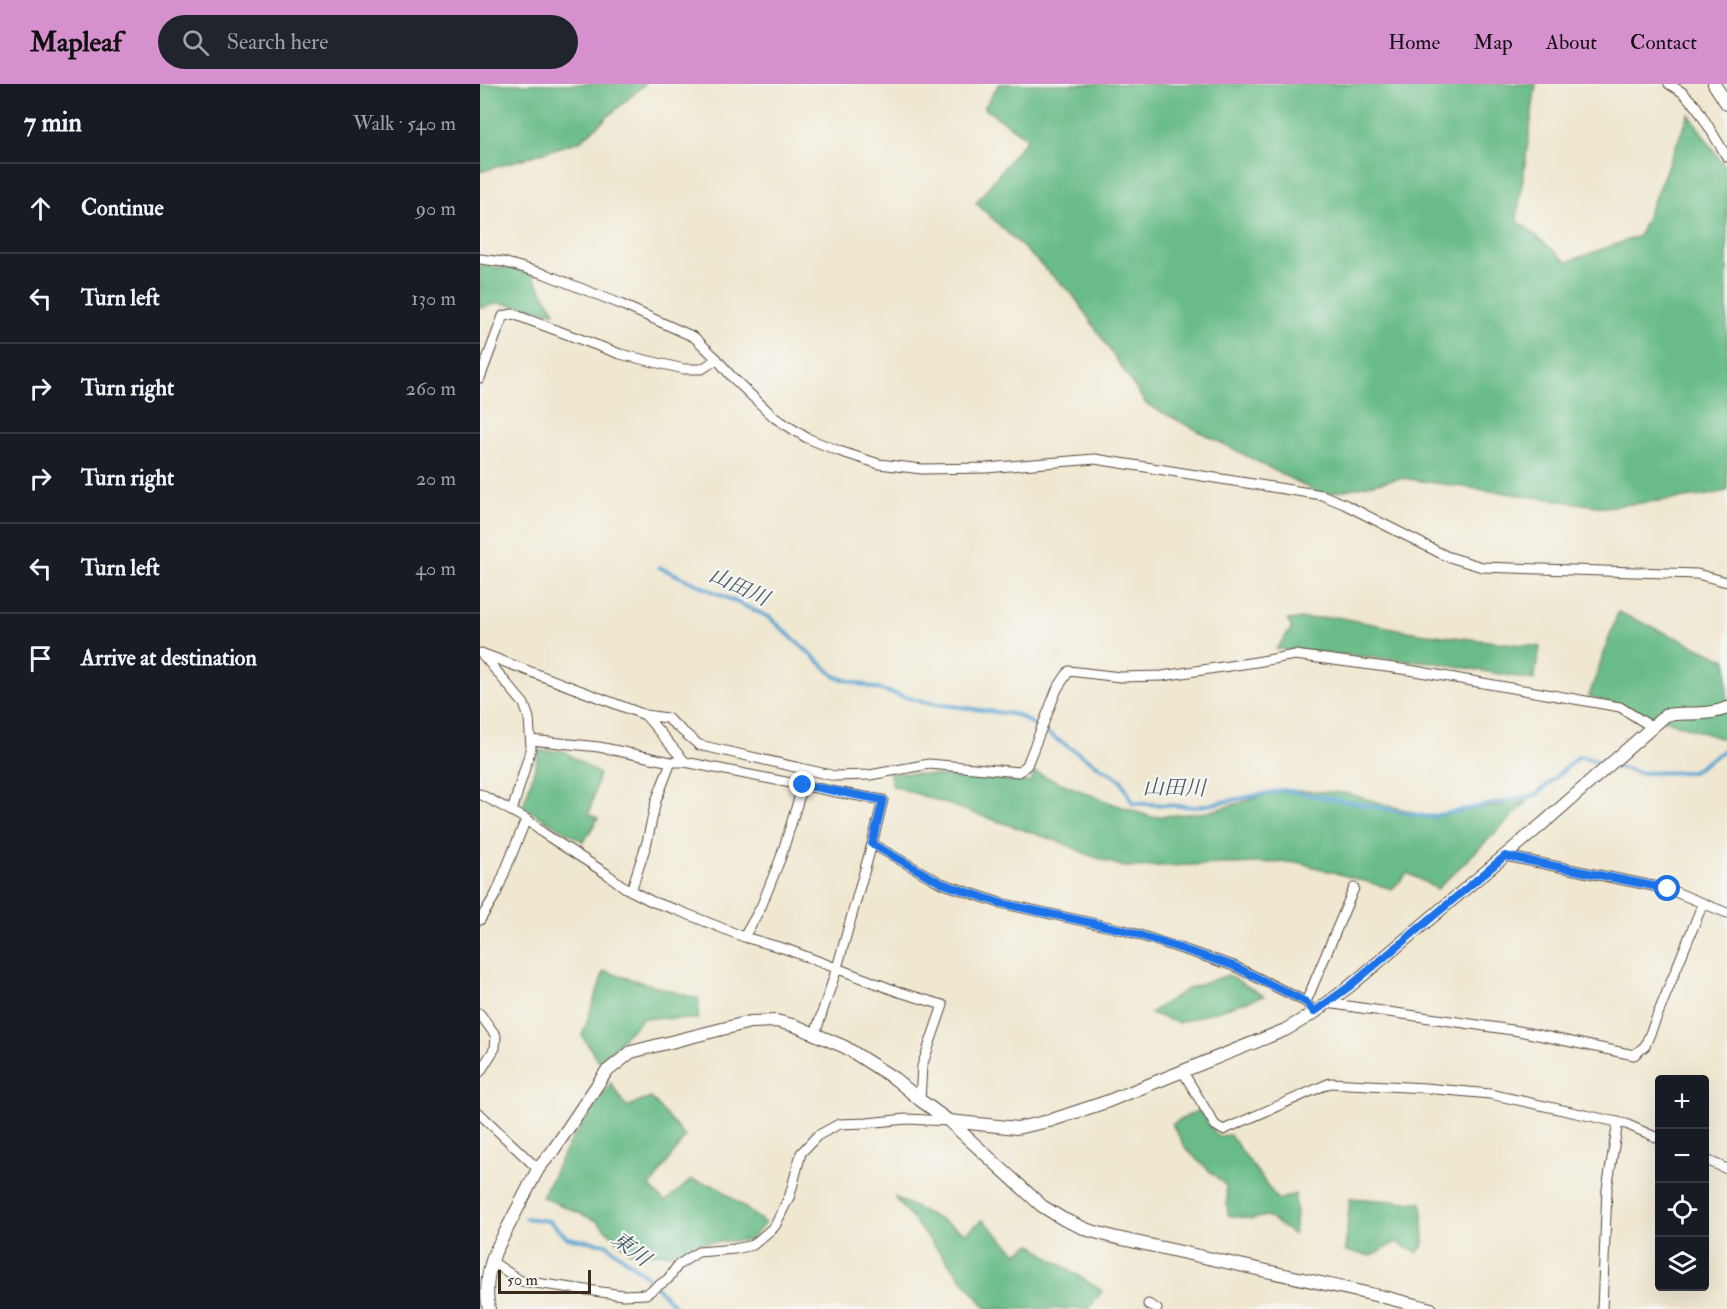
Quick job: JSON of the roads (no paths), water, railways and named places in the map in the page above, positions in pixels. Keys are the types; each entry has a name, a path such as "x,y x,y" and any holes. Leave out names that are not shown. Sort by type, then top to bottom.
{"street":[{"path":"1670,84 1696,106 1727,157"},
{"path":"1714,84 1727,104"},
{"path":"480,259 503,262 545,274 694,337 717,359 730,376 775,418 807,438 879,464 933,469 986,468 1095,459 1131,463 1322,495 1446,556 1482,567 1697,574 1727,582"},
{"path":"480,376 503,316 513,314 620,354 684,369 702,369 717,359"},
{"path":"480,651 645,715 668,718 699,745 835,776 870,775 929,764 1019,772 1027,765 1057,689 1069,670 1120,677 1162,676 1295,655 1410,670 1620,707 1652,727"},
{"path":"480,651 524,704 529,718 531,748 512,811"},
{"path":"1327,1003 1505,856 1666,715 1707,714 1727,708"},
{"path":"645,715 685,762"},
{"path":"531,741 599,747 883,800 837,968 815,1034"},
{"path":"631,891 647,842 656,801 671,762"},
{"path":"744,937 761,907 781,857 803,785"},
{"path":"480,794 526,819 543,833 653,903 677,910 744,937 786,949 899,992 943,1005 922,1066 920,1100"},
{"path":"480,920 496,894 526,819"},
{"path":"872,844 941,883 1000,903 1124,930 1234,966 1310,1007 1327,1003 1519,1031 1634,1055 1645,1046 1703,903"},
{"path":"1505,856 1668,889 1727,914"},
{"path":"491,1261 521,1281 623,1295 646,1294 668,1279 678,1265 698,1252 753,1245 775,1226 790,1195 801,1153 817,1136 839,1124 906,1119 1017,1128 1078,1113 1285,1030 1310,1007 1354,888"},
{"path":"480,1014 496,1036 495,1048 480,1072"},
{"path":"489,1309 482,1283 491,1261 538,1169 606,1072 631,1052 750,1022 776,1021 796,1026 845,1047 895,1079 949,1121 1042,1206 1063,1219 1088,1230 1431,1309"},
{"path":"1184,1072 1215,1125 1223,1130 1330,1083 1425,1088 1490,1095 1618,1122 1655,1137"},
{"path":"480,1114 538,1169"},
{"path":"1602,1309 1607,1189 1618,1122"},
{"path":"1709,1161 1727,1169"}],"waterway":[{"name":"山田川","path":"659,567 769,617 836,677 923,702 1018,715 1121,780 1133,803 1197,807 1284,790 1429,817 1536,795 1579,756 1607,764"},
{"name":"山田川","path":"1614,766 1640,773 1692,772 1727,748"},
{"name":"東川","path":"525,1218 549,1221 568,1238 606,1244 645,1275 678,1309"}]}
